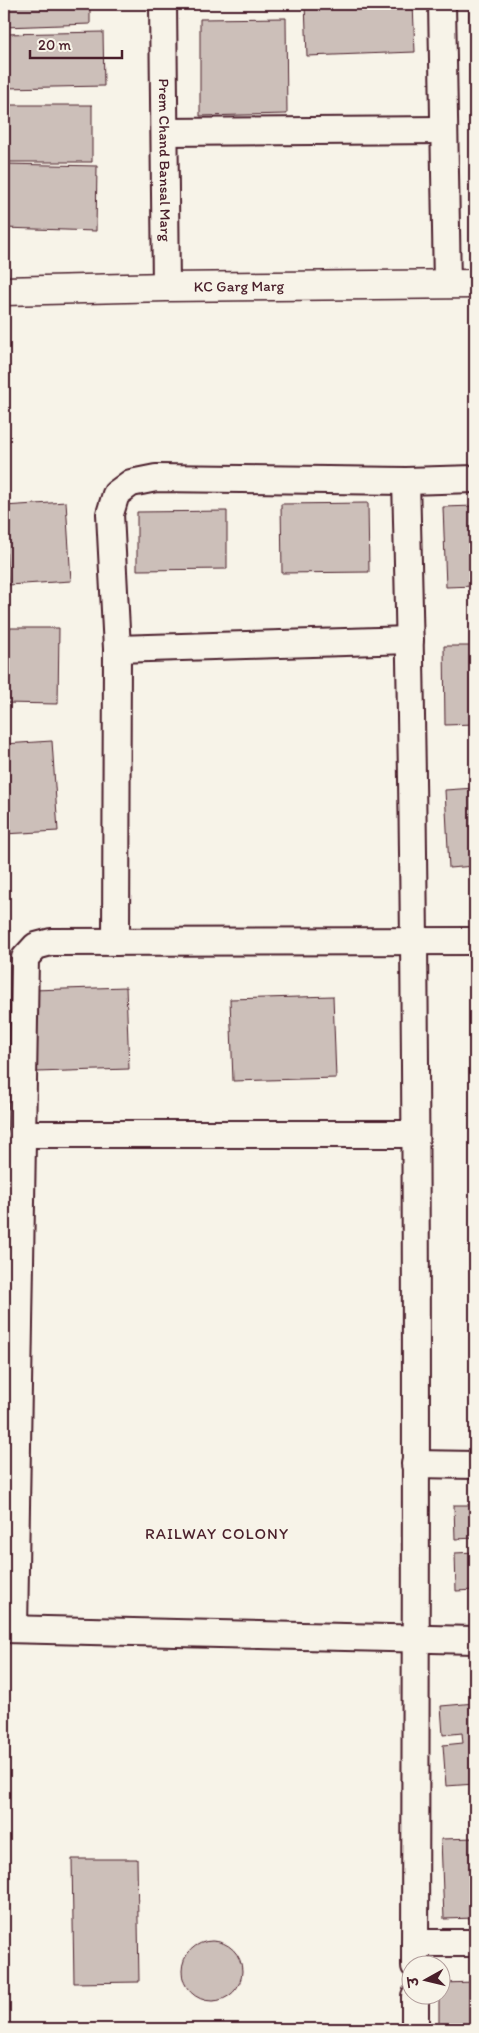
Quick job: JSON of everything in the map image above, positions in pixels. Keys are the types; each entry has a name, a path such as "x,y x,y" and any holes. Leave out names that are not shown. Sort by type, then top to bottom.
{"street":[{"name":"Prem Chand Bansal Marg","path":"163,4 166,287"},
{"path":"442,4 447,284"},
{"path":"165,132 444,130"},
{"name":"KC Garg Marg","path":"4,291 166,287 475,284"},
{"path":"116,942 117,649 110,514 116,494 131,483 156,478 406,481 475,479"},
{"path":"406,481 414,943 415,1954 475,1943"},
{"path":"117,649 410,640"},
{"path":"475,942 51,942 36,946 25,958 9,1629 475,1640"},
{"path":"21,1134 415,1134"},
{"path":"415,1464 475,1466"},
{"path":"415,2006 415,2029"}],"building":[{"path":"4,4 90,4 90,24 4,27"},
{"path":"305,4 413,4 415,52 307,56"},
{"path":"469,4 475,4 475,31 469,31"},
{"path":"286,18 287,114 200,116 200,19"},
{"path":"103,32 104,86 4,88 4,34"},
{"path":"470,41 475,41 475,77 472,77"},
{"path":"4,105 92,105 92,162 4,162"},
{"path":"4,164 97,166 96,231 4,228"},
{"path":"66,502 71,581 8,585 4,506"},
{"path":"368,503 369,572 282,573 281,504"},
{"path":"475,506 475,586 446,587 443,507"},
{"path":"227,511 227,569 137,570 137,512"},
{"path":"4,628 59,628 58,704 4,703"},
{"path":"444,646 475,646 475,724 445,725"},
{"path":"52,741 58,831 4,834 4,744"},
{"path":"475,788 475,866 449,868 445,790"},
{"path":"126,987 129,1069 37,1072 33,990"},
{"path":"333,996 336,1078 233,1081 230,999"},
{"path":"454,1505 475,1505 475,1538 455,1539"},
{"path":"475,1552 475,1590 456,1591 455,1553"},
{"path":"475,1703 475,1784 446,1786 443,1745 463,1743 462,1733 443,1735 441,1706"},
{"path":"475,1838 475,1918 444,1919 441,1839"},
{"path":"72,1859 137,1859 139,1982 74,1983"},
{"path":"212,1941 229,1946 237,1954 242,1971 237,1988 229,1996 212,2001 195,1996 187,1988 182,1971 187,1954 195,1946"},
{"path":"475,1982 475,2029 439,2029 439,2006 452,2006 452,1983"}],"district":[{"name":"RAILWAY COLONY","path":"217,1533"}]}
